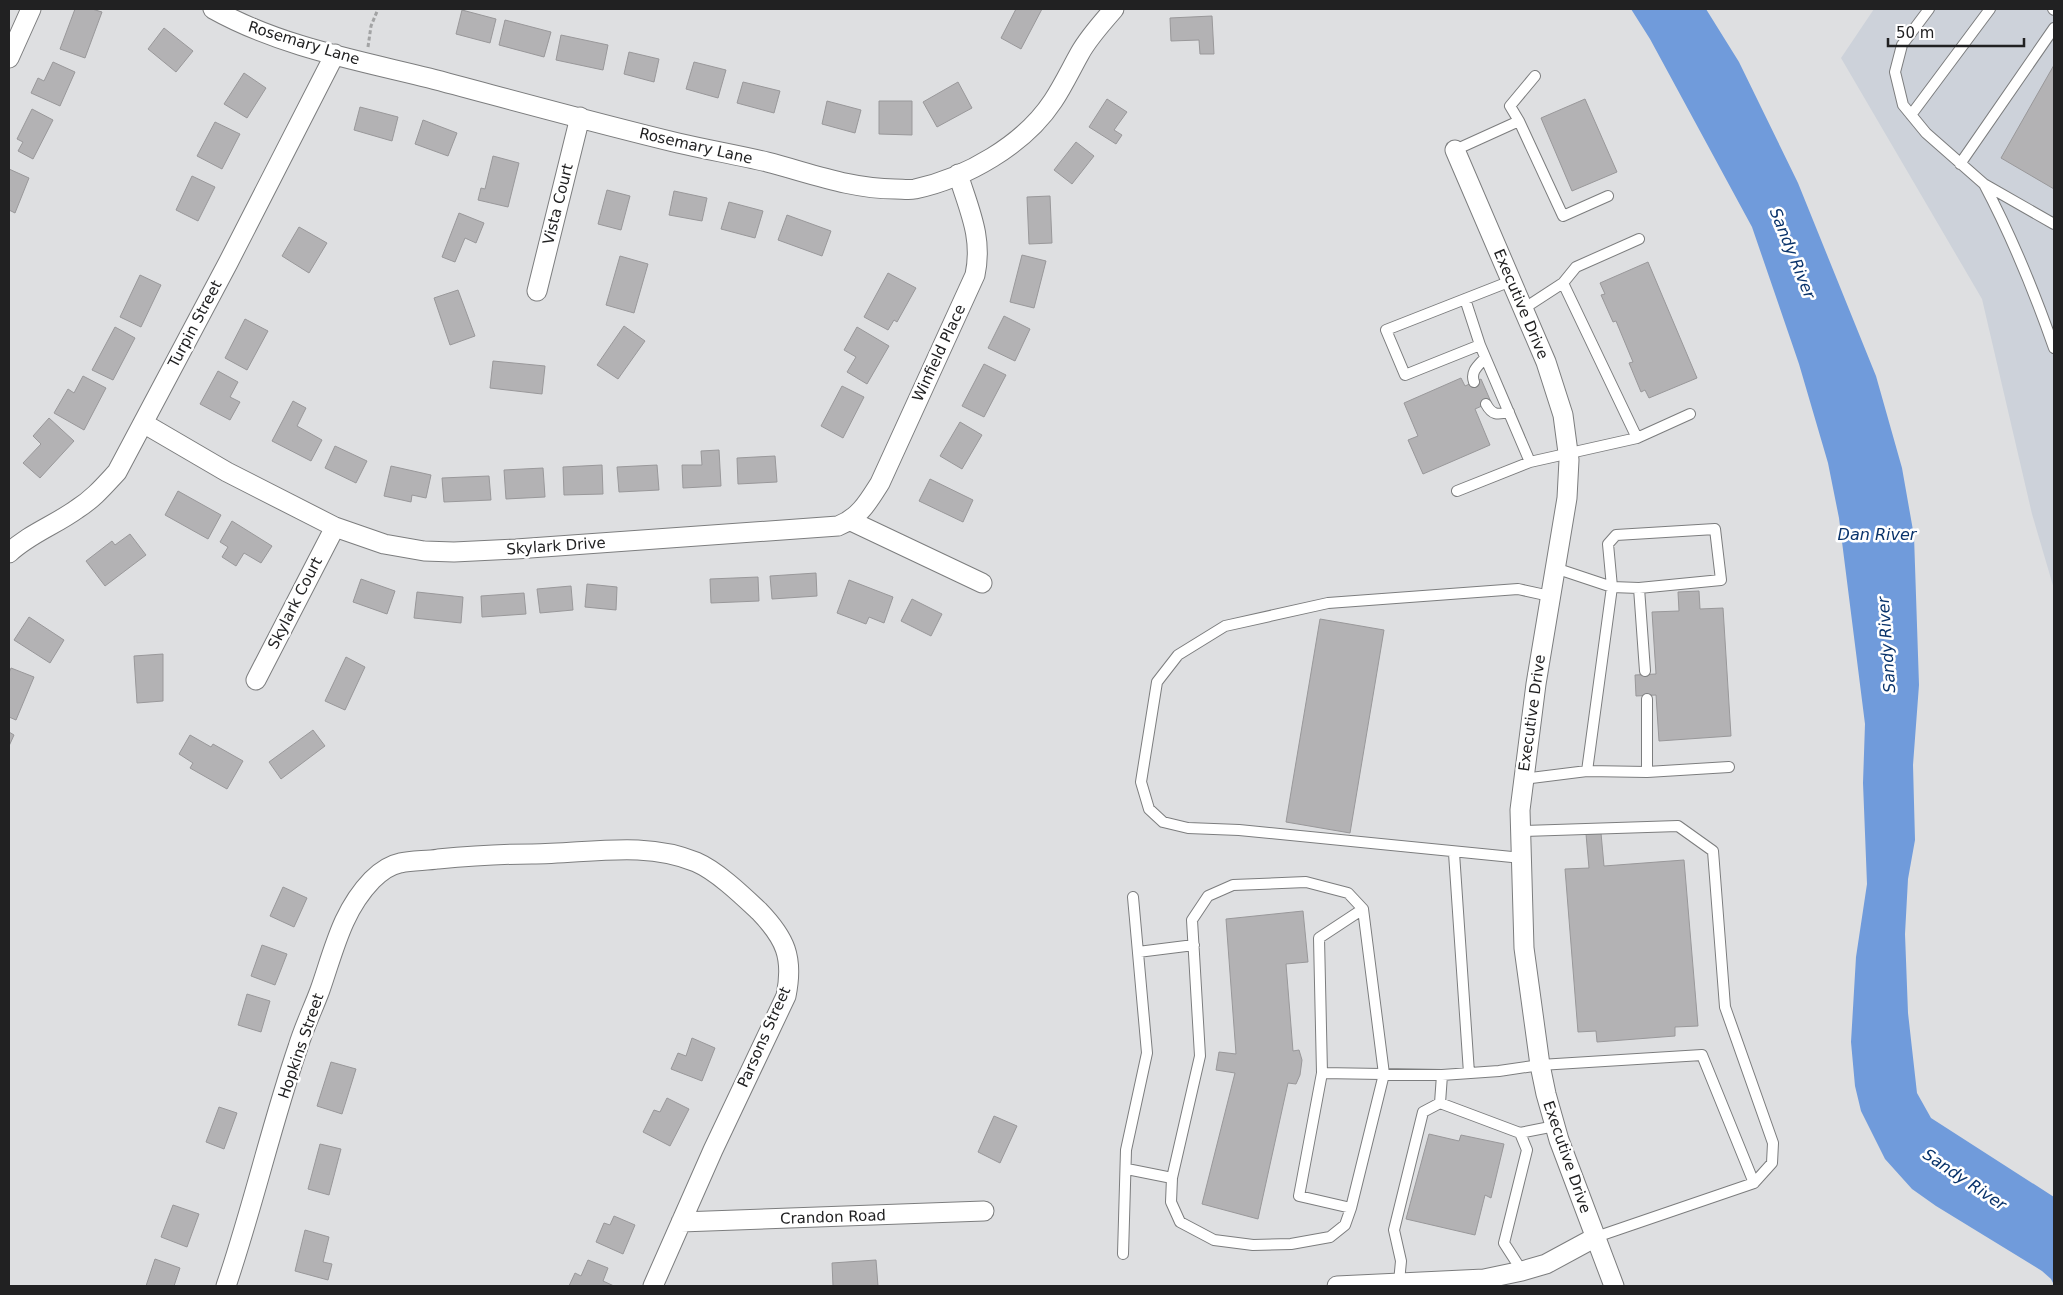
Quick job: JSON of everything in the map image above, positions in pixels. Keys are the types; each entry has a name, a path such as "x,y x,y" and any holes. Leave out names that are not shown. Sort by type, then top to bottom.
{"street":[{"path":"9,58 31,9"},
{"name":"Rosemary Lane","path":"213,9 236,22 262,32 368,63 678,143 767,162 850,185 867,188 914,190 958,174 1016,142 1036,123 1054,100 1082,50 1097,28 1114,9"},
{"name":"Turpin Street","path":"9,553 18,544 76,510 96,495 117,472 335,54"},
{"name":"Vista Court","path":"536,290 580,117"},
{"name":"Executive Drive","path":"1455,150 1546,362 1562,415 1568,454 1567,498 1536,684 1523,779 1521,831 1524,948 1540,1065 1555,1126 1614,1286"},
{"name":"Winfield Place","path":"851,521 863,510 886,470 975,275 979,256 978,238 958,174"},
{"name":"Skylark Drive","path":"143,423 227,472 335,527 384,544 424,552 454,552 737,532 793,530 838,526 851,521"},
{"path":"851,521 982,583"},
{"name":"Skylark Court","path":"256,680 335,527"},
{"name":"Parsons Street","path":"436,860 490,854 550,854 617,850 640,850 669,854 696,862 721,879 749,902 775,928 784,943 789,960 790,978 786,996 681,1222 654,1286"},
{"name":"Hopkins Street","path":"226,1286 298,1047 320,991 344,919 362,892 373,879 384,871 399,863 436,860"},
{"name":"Crandon Road","path":"681,1222 984,1211"},
{"path":"1337,1286 1398,1282 1484,1282 1546,1264 1596,1237"}],"lane":[{"path":"1929,9 1902,45 1895,72 1903,105 1926,133 1984,184 2054,224"},
{"path":"1911,115 1990,9"},
{"path":"1960,164 2054,28"},
{"path":"1535,76 1510,106 1519,121 1563,216 1608,196"},
{"path":"1455,150 1519,121"},
{"path":"1984,184 2009,231 2054,348"},
{"path":"1524,309 1563,283 1576,267 1640,239"},
{"path":"1480,345 1406,375 1386,330 1511,281"},
{"path":"1563,283 1637,438"},
{"path":"1465,299 1485,358 1530,462"},
{"path":"1474,382 1472,377 1474,371 1485,358"},
{"path":"1486,404 1490,412 1498,415 1509,412"},
{"path":"1457,491 1530,462 1637,438 1690,414"},
{"path":"1555,568 1612,587 1639,588 1721,580 1715,529 1616,535 1608,544 1612,587 1587,771"},
{"path":"1639,588 1645,671"},
{"path":"1522,858 1454,853 1239,830 1188,828 1163,822 1149,809 1141,782 1157,682 1178,655 1225,626 1328,603 1518,589 1550,596"},
{"path":"1647,700 1648,772"},
{"path":"1523,779 1587,771 1648,772 1729,768"},
{"path":"1521,831 1678,826 1713,851 1725,1007 1773,1143 1772,1163 1754,1183 1596,1237"},
{"path":"1454,853 1469,1073"},
{"path":"1306,882 1348,893 1363,909 1384,1074 1352,1208 1344,1225 1330,1237 1290,1244 1253,1246 1214,1240 1180,1222 1171,1202 1172,1178 1200,1056 1194,945 1192,920 1208,896 1233,885 1306,882"},
{"path":"1123,1254 1127,1169 1126,1150 1147,1054 1133,897"},
{"path":"1352,1208 1299,1196 1322,1073 1319,938 1363,909"},
{"path":"1138,952 1194,945"},
{"path":"1322,1073 1442,1075 1540,1065 1702,1055 1754,1183"},
{"path":"1440,1103 1442,1075"},
{"path":"1398,1282 1401,1261 1394,1230 1423,1112 1440,1103 1520,1133 1555,1126"},
{"path":"1520,1133 1527,1150 1504,1243 1522,1271"},
{"path":"1127,1169 1172,1178"}],"path":[{"path":"368,63 371,26 378,9"}],"shaded area":[{"path":"1874,9 2054,9 2054,589 2032,514 1982,299 1841,58"}],"water":[{"name":"Dan River","path":"1631,9 1706,9 1739,62 1798,183 1876,376 1902,468 1914,536 1919,685 1913,765 1915,840 1908,879 1905,934 1908,1013 1917,1093 1931,1118 2054,1197 2054,1285 2051,1279 2042,1271 1936,1206 1912,1189 1885,1159 1861,1111 1855,1086 1851,1042 1856,957 1867,884 1863,783 1865,724 1839,518 1828,463 1799,364 1752,227 1650,39"}],"building":[{"path":"75,9 92,9 102,12 85,58 60,49"},
{"path":"1016,9 1042,9 1021,49 1001,38"},
{"path":"462,10 496,19 490,43 456,34"},
{"path":"1212,16 1214,54 1200,54 1199,40 1171,41 1170,18"},
{"path":"505,20 551,32 544,57 499,45"},
{"path":"164,28 193,51 176,72 148,49"},
{"path":"561,35 608,45 603,70 556,60"},
{"path":"629,52 659,59 654,82 624,74"},
{"path":"53,62 75,72 60,106 31,93 38,78 44,81"},
{"path":"694,62 726,70 718,98 686,89"},
{"path":"2054,65 2054,189 2001,158"},
{"path":"244,73 266,88 247,118 224,104"},
{"path":"743,82 780,91 774,113 737,103"},
{"path":"958,82 972,108 937,127 923,102"},
{"path":"1107,99 1127,112 1114,130 1122,135 1116,144 1089,127"},
{"path":"1585,99 1617,172 1572,191 1541,118"},
{"path":"827,101 861,110 855,133 822,124"},
{"path":"879,101 912,101 912,135 879,134"},
{"path":"360,107 398,117 392,141 354,130"},
{"path":"32,109 53,120 33,159 18,151 23,142 17,139"},
{"path":"423,120 457,133 448,156 415,144"},
{"path":"215,122 240,134 222,169 197,156"},
{"path":"1076,142 1094,156 1072,184 1054,170"},
{"path":"493,156 519,163 508,207 478,200 481,188 485,189"},
{"path":"9,169 29,178 15,213 9,210"},
{"path":"192,176 215,187 198,221 176,210"},
{"path":"607,190 630,196 621,230 598,224"},
{"path":"674,191 707,198 702,221 669,215"},
{"path":"1050,196 1052,243 1029,244 1027,197"},
{"path":"729,202 763,211 755,238 721,229"},
{"path":"459,213 484,223 476,243 465,238 455,262 442,257"},
{"path":"787,215 831,231 822,256 778,240"},
{"path":"299,227 327,243 309,273 282,256"},
{"path":"1022,255 1046,261 1034,308 1010,302"},
{"path":"620,256 648,264 634,313 606,305"},
{"path":"1648,262 1697,378 1649,398 1645,390 1641,392 1629,363 1633,362 1616,321 1613,322 1601,295 1605,294 1600,283"},
{"path":"888,273 916,288 897,322 894,320 888,330 864,317"},
{"path":"140,275 161,285 141,327 120,317"},
{"path":"458,290 475,336 450,345 434,298"},
{"path":"1004,316 1030,329 1015,361 988,348"},
{"path":"245,319 268,331 247,370 225,358"},
{"path":"624,326 645,341 618,379 597,365"},
{"path":"115,327 135,338 113,380 92,370"},
{"path":"857,327 889,346 867,384 847,372 856,357 844,350"},
{"path":"493,361 545,366 542,394 490,388"},
{"path":"984,364 1006,375 984,417 962,406"},
{"path":"218,371 238,382 230,397 240,402 230,420 200,404"},
{"path":"83,376 106,388 84,430 54,413 68,389 74,393"},
{"path":"1461,378 1465,386 1481,379 1491,402 1475,409 1490,445 1423,474 1408,440 1418,436 1404,403"},
{"path":"842,386 864,397 843,438 821,426"},
{"path":"293,401 306,408 297,426 322,440 311,461 272,441"},
{"path":"49,418 74,441 40,478 23,463 41,444 33,436"},
{"path":"960,422 982,435 962,469 940,456"},
{"path":"335,446 367,461 356,483 325,468"},
{"path":"719,450 721,486 683,488 682,465 702,465 701,451"},
{"path":"775,456 777,482 738,484 737,458"},
{"path":"602,465 603,494 564,495 563,467"},
{"path":"657,465 659,490 619,492 617,467"},
{"path":"391,466 431,475 426,498 412,495 411,502 384,496"},
{"path":"543,468 545,497 506,499 504,470"},
{"path":"489,476 491,500 444,502 442,478"},
{"path":"930,479 973,500 963,522 919,501"},
{"path":"178,491 221,515 208,539 165,515"},
{"path":"232,521 272,546 261,563 244,553 236,566 222,557 228,547 220,542"},
{"path":"130,534 146,555 105,586 86,561 112,541 115,545"},
{"path":"816,573 817,596 772,599 770,576"},
{"path":"758,577 759,601 711,603 710,579"},
{"path":"361,579 395,591 387,614 353,602"},
{"path":"849,580 893,597 884,623 869,617 866,624 837,613"},
{"path":"587,584 617,587 616,610 585,607"},
{"path":"571,586 573,610 540,613 537,589"},
{"path":"1699,591 1700,609 1723,608 1731,736 1659,741 1656,695 1636,696 1635,675 1656,674 1652,612 1679,611 1678,592"},
{"path":"417,592 463,597 461,623 414,618"},
{"path":"524,593 526,614 482,617 481,596"},
{"path":"912,599 942,614 931,636 901,621"},
{"path":"29,617 64,640 50,663 14,640"},
{"path":"1320,619 1384,630 1350,833 1286,822"},
{"path":"163,654 163,701 137,703 134,656"},
{"path":"346,657 365,667 345,710 325,701"},
{"path":"11,668 34,677 16,720 9,717 9,673"},
{"path":"313,730 325,746 281,779 269,762"},
{"path":"9,732 14,735 9,746"},
{"path":"190,735 211,747 213,744 243,761 227,789 190,768 193,763 179,754"},
{"path":"1601,833 1604,866 1684,860 1698,1026 1675,1027 1675,1036 1597,1042 1596,1031 1578,1032 1565,869 1589,868 1586,834"},
{"path":"283,887 307,898 294,927 270,916"},
{"path":"1303,911 1308,962 1286,964 1293,1051 1299,1050 1302,1060 1300,1075 1296,1084 1288,1083 1258,1219 1202,1204 1235,1073 1216,1070 1219,1052 1236,1054 1226,919"},
{"path":"262,945 287,954 275,985 251,976"},
{"path":"247,994 270,1001 261,1032 238,1025"},
{"path":"692,1038 715,1048 702,1081 671,1069 678,1053 686,1056"},
{"path":"331,1062 356,1069 342,1114 317,1106"},
{"path":"667,1098 689,1109 670,1146 643,1132 654,1110 660,1112"},
{"path":"219,1107 237,1113 224,1149 206,1142"},
{"path":"994,1116 1017,1126 1000,1163 978,1152"},
{"path":"1429,1134 1459,1141 1461,1135 1504,1144 1491,1198 1485,1195 1475,1235 1406,1219"},
{"path":"320,1144 341,1149 329,1195 308,1189"},
{"path":"173,1205 199,1214 187,1247 161,1237"},
{"path":"614,1216 635,1225 623,1254 596,1242 604,1223 610,1225"},
{"path":"305,1230 329,1237 323,1262 332,1264 328,1280 295,1271"},
{"path":"155,1259 180,1268 174,1286 146,1286"},
{"path":"588,1260 608,1268 603,1281 614,1286 569,1286 575,1273 581,1276"},
{"path":"876,1260 878,1286 833,1286 832,1263"}],"water label":[{"name":"Sandy River","path":"1793,253"},
{"name":"Sandy River","path":"1886,645"},
{"name":"Sandy River","path":"1965,1179"}]}
